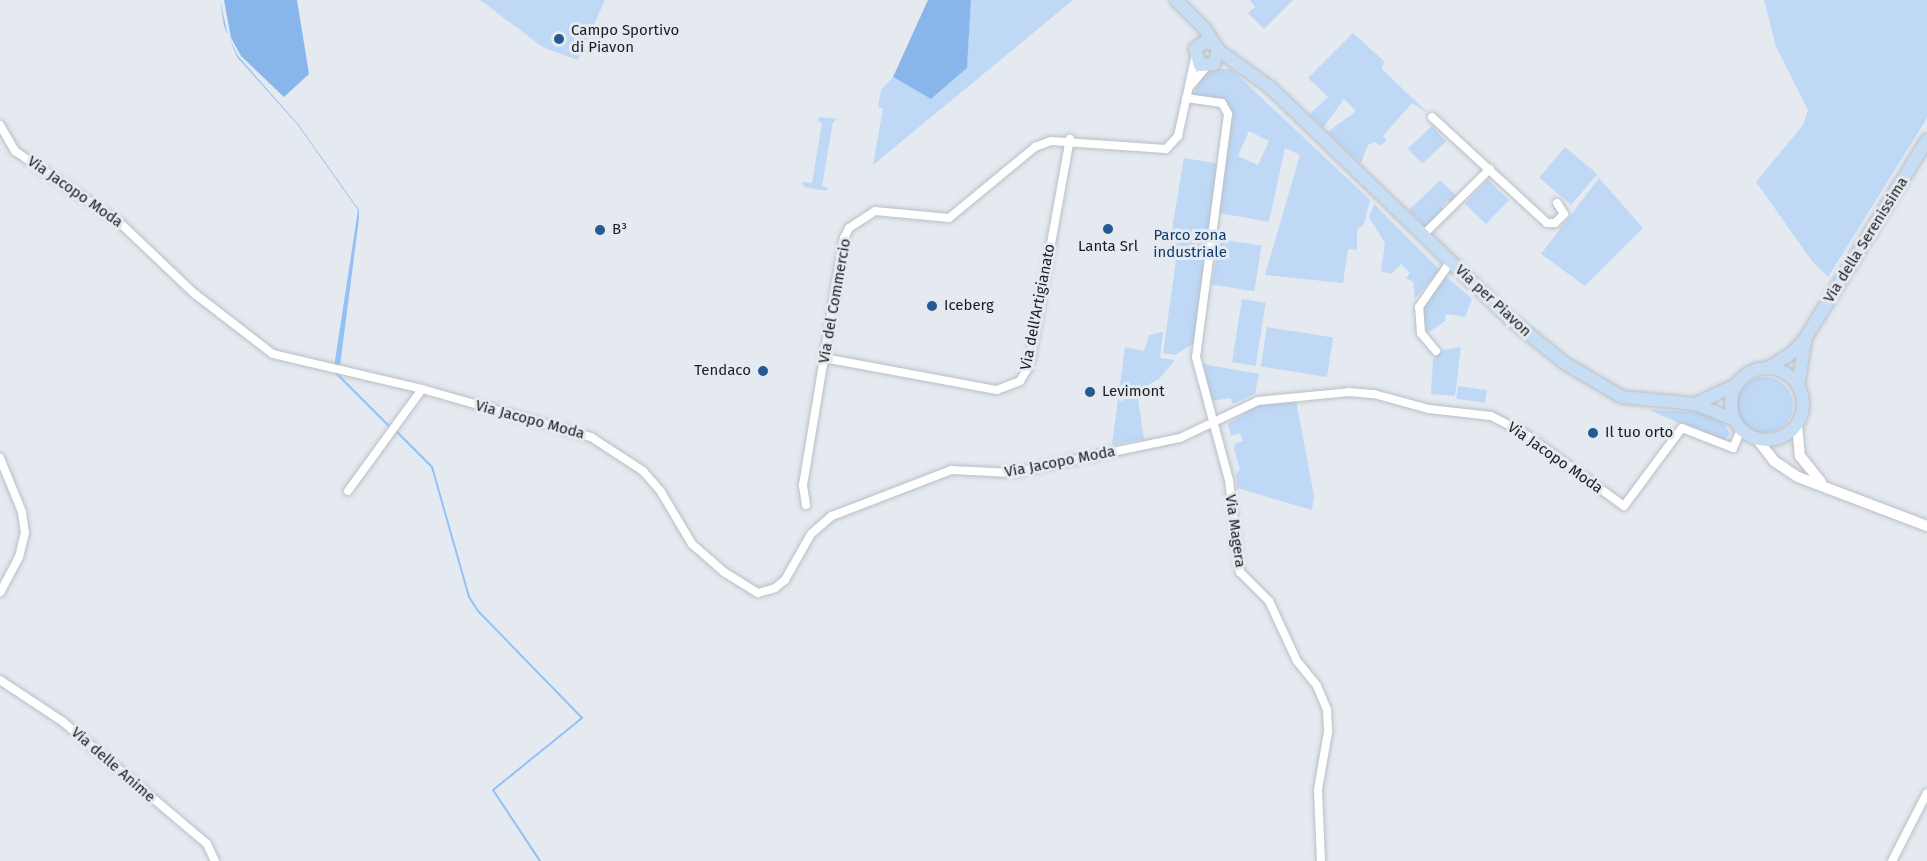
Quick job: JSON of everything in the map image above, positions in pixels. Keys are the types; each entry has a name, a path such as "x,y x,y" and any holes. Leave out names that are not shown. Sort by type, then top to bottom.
{"main road":[{"path":"1176,0 1190,14 1214,55"},
{"path":"1190,14 1196,53"},
{"path":"1196,53 1214,55"},
{"path":"1196,53 1214,55"},
{"name":"Via per Piavon","path":"1214,55 1247,68 1323,137 1536,341 1598,385 1632,400 1695,404 1733,419"},
{"name":"Via della Serenissima","path":"1805,339 1927,140"},
{"path":"1805,339 1798,387 1803,406 1797,424 1779,438 1756,439 1741,430 1733,419 1732,395 1736,385 1750,372 1767,368 1792,353 1805,339"},
{"path":"1767,368 1785,374 1798,387"},
{"name":"Via per Piavon","path":"1695,404 1736,385"}],"street":[{"name":"Via del Commercio","path":"806,505 803,485 844,238 856,221 879,211 949,218 1035,147 1070,139 1166,149 1178,136 1196,53"},
{"name":"Via del Commercio","path":"1189,86 1214,55"},
{"path":"1186,98 1222,103 1228,114 1196,342 1212,426"},
{"path":"1432,117 1547,223 1555,223 1564,214 1557,203"},
{"name":"Via Jacopo Moda","path":"0,125 15,151 119,222 195,294 273,354 422,389 576,429 618,451 661,492 700,552 741,585 758,593 775,588 785,580 822,522 951,470 1012,473 1152,445 1212,426 1258,401 1349,392 1374,394 1429,410 1491,416 1521,431 1624,507 1682,428 1733,448 1741,430"},
{"name":"Via dell'Artigianato","path":"824,358 997,390 1020,381 1029,366 1070,139"},
{"path":"1424,235 1490,169"},
{"path":"1436,351 1421,333 1419,307 1451,261"},
{"path":"348,491 422,389"},
{"path":"1797,424 1800,456 1821,483"},
{"name":"Via Magera","path":"1212,426 1228,480 1240,572 1269,601 1297,661 1317,686 1328,710 1318,790 1321,861"},
{"path":"1756,439 1784,469 1927,526"},
{"path":"0,458 22,512 25,533 19,557 0,592"},
{"name":"Via delle Anime","path":"0,680 62,721 207,844 215,861"},
{"path":"1892,861 1927,793"}],"green space":[{"name":"Campo Sportivo di Piavon","path":"480,0 605,0 578,60 544,48"},
{"path":"971,0 1073,0 873,165 883,108 878,107 881,90 893,77 931,99 967,68"},
{"path":"1250,0 1293,0 1264,29 1248,13 1255,7"},
{"path":"1764,0 1927,0 1927,118 1828,277 1812,261 1756,182 1803,125 1808,110 1776,47"},
{"path":"1353,33 1384,61 1382,69 1428,113 1412,103 1383,136 1387,140 1380,146 1375,142 1368,145 1361,163 1328,132 1356,111 1344,99 1323,128 1310,114 1328,97 1308,78"},
{"name":"Parco zona industriale","path":"1217,69 1231,69 1370,200 1364,224 1357,230 1357,250 1348,249 1343,283 1265,275 1300,155 1285,148 1269,222 1214,212 1196,342 1175,355 1163,353 1176,260 1169,247 1184,158 1221,164 1226,107 1191,99 1203,76","holes":["1249,131 1269,141 1258,165 1238,156"]},
{"path":"819,117 838,119 833,122 822,186 828,188 827,191 804,187 802,182 812,183 822,123 817,121"},
{"path":"1432,126 1446,141 1422,164 1408,149"},
{"path":"1565,147 1597,174 1571,205 1539,178"},
{"path":"1599,178 1643,228 1585,286 1541,254"},
{"path":"1440,180 1458,197 1452,203 1448,200 1441,207 1444,210 1427,228 1409,210"},
{"path":"1488,180 1509,200 1486,224 1465,204"},
{"path":"1374,204 1440,270 1415,298 1413,282 1406,278 1410,273 1401,264 1391,274 1381,271 1385,243 1369,217"},
{"path":"1219,239 1261,246 1254,291 1212,284"},
{"path":"1442,273 1472,299 1465,317 1446,314 1445,321 1429,332 1419,325 1418,310"},
{"path":"1242,299 1266,303 1256,366 1232,362"},
{"path":"1267,327 1333,337 1327,377 1261,367"},
{"path":"1163,332 1160,358 1175,360 1159,379 1140,389 1136,384 1144,439 1112,445 1125,347 1144,351 1149,335"},
{"path":"1461,347 1455,396 1431,394 1433,359 1442,350"},
{"path":"1197,363 1259,374 1255,394 1232,404 1231,398 1205,402"},
{"path":"1759,377 1771,377 1785,385 1793,399 1791,416 1785,425 1771,433 1759,433 1742,421 1737,411 1737,399 1749,382"},
{"path":"1458,386 1487,390 1485,403 1456,399"},
{"path":"1296,400 1314,496 1312,510 1237,488 1236,474 1240,470 1234,449 1235,444 1243,441 1240,433 1231,436 1228,424 1257,405"},
{"path":"1649,410 1702,412 1723,421 1730,434 1723,442"}],"shaded area":[{"path":"220,0 228,35 224,26"},
{"path":"224,0 297,0 309,74 284,97 241,56 231,38"},
{"path":"928,0 971,0 967,68 931,99 893,77"},
{"path":"229,38 238,56 298,124 359,210 340,366 334,367 358,210 297,124 237,57"}],"waterway":[{"path":"336,373 390,427"},
{"path":"396,431 432,467 469,597 478,611 582,718 493,790 540,861"}],"place":[{"name":"Campo Sportivo di Piavon","path":"559,39"},
{"name":"Lanta Srl","path":"1108,229"},
{"name":"B³","path":"600,230"},
{"name":"Iceberg","path":"932,306"},
{"name":"Tendaco","path":"763,371"},
{"name":"Levimont","path":"1090,392"},
{"name":"Il tuo orto","path":"1593,433"}]}
